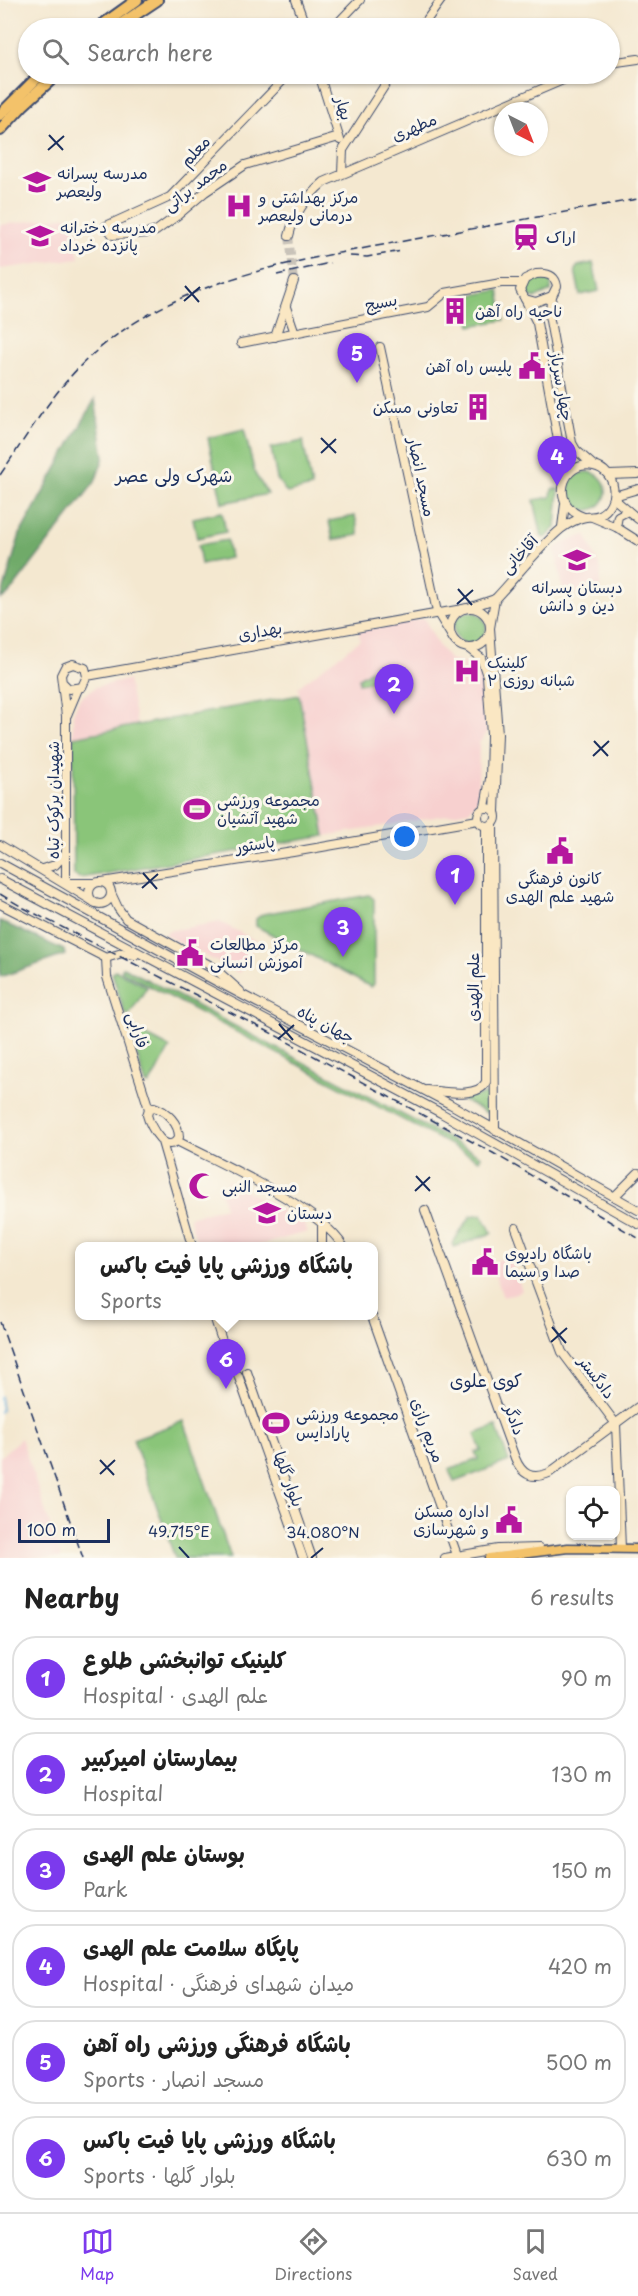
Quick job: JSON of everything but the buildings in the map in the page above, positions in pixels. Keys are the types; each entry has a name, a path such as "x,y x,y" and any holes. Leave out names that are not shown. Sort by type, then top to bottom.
{"highway":[{"path":"112,18 137,0"},
{"path":"130,18 157,0"},
{"path":"0,115 31,84"},
{"path":"0,130 22,105 46,84"}],"main road":[{"path":"489,1558 568,1548 638,1549"}],"street":[{"path":"296,0 302,18"},
{"path":"343,18 360,0"},
{"path":"428,18 441,0"},
{"path":"620,61 638,59"},
{"name":"معلم","path":"106,226 166,200 279,84"},
{"name":"بهار","path":"322,84 343,150"},
{"path":"342,173 343,150 386,84"},
{"name":"مطهری","path":"289,236 291,225 304,201 324,182 553,84"},
{"name":"محمد براتی","path":"106,226 113,236 156,231 205,192 246,165 339,137"},
{"path":"533,275 550,275 557,284 552,296 536,302 525,299 520,292 522,283 533,275"},
{"path":"274,337 294,281"},
{"name":"بسیج","path":"241,343 428,307 445,293 501,283 522,283"},
{"name":"چهار سرباز","path":"552,296 549,315 572,443 583,458 594,466"},
{"name":"چهار سرباز","path":"525,299 537,323 565,479"},
{"path":"286,307 295,333"},
{"name":"مسجد انصار","path":"380,347 437,612 451,635"},
{"path":"609,475 614,489 613,497 606,510 562,527 565,504 562,488 565,479 577,468 594,466 609,475 638,474"},
{"path":"613,497 638,489"},
{"path":"613,497 638,519"},
{"path":"565,504 577,515 616,527 638,541"},
{"path":"616,527 618,516 628,512"},
{"name":"آقاخانی","path":"495,599 562,527"},
{"path":"468,648 481,645 486,640 495,599"},
{"name":"بهداری","path":"87,676 468,608 495,599"},
{"path":"474,608 486,615 490,628 498,734 496,818 490,825 478,820 479,812 486,807 490,779 491,735 487,676 481,658 458,644 451,635 451,623 453,617 462,609 474,608"},
{"path":"66,716 78,689 85,684 87,676 81,666 69,665 61,675 63,683 69,689 78,689"},
{"name":"شهیدان برکوک تباه","path":"63,683 66,716 66,883"},
{"path":"486,807 495,812"},
{"name":"پاستور","path":"111,891 124,879 478,820"},
{"name":"علم الهدی","path":"490,825 495,1130"},
{"name":"علم الهدی","path":"485,1085 487,1077 490,825"},
{"path":"0,845 91,900 102,904 109,900 111,891"},
{"path":"42,869 55,865 66,853"},
{"name":"جهان پناه","path":"2,864 424,1090 638,1210"},
{"name":"جهان پناه","path":"0,879 431,1108 638,1224"},
{"path":"66,883 124,879"},
{"path":"98,882 111,891 118,908 126,919 213,967 245,996"},
{"path":"91,900 89,889 98,882"},
{"path":"0,904 106,958 123,953 142,956"},
{"name":"فارابی","path":"106,958 107,977 150,1109 147,1118 154,1133 162,1142"},
{"path":"424,1090 473,1092 482,1089 485,1085 490,1087 495,1085"},
{"path":"150,1109 158,1108 175,1124 179,1132 177,1141"},
{"path":"162,1142 170,1144 177,1141"},
{"path":"177,1141 277,1194 322,1222 338,1242"},
{"path":"162,1142 191,1242"},
{"path":"614,1197 638,1173"},
{"name":"دادگر","path":"425,1210 519,1468 531,1477 549,1473 638,1407"},
{"path":"322,1222 322,1242"},
{"name":"دادگستر","path":"516,1228 562,1352 616,1424"},
{"path":"215,1320 223,1344"},
{"name":"مریم رازی","path":"373,1320 458,1555"},
{"name":"بلوار گلها","path":"247,1372 312,1558"},
{"name":"بلوار گلها","path":"238,1375 303,1558"},
{"path":"616,1424 621,1548"},
{"path":"445,1558 498,1549 568,1548"}],"shaded area":[{"name":"مدرسه دخترانه پانزده خرداد","path":"70,216 77,227 82,245 77,247 79,258 0,269 0,225"},
{"name":"دبستان پسرانه دین و دانش","path":"586,535 601,570 600,591 564,595 555,549 567,541"},
{"path":"424,618 438,645 450,660 482,668 487,733 479,743 478,800 469,811 325,836 298,687 360,640 359,631"},
{"path":"128,680 137,726 73,737 73,714 80,698 96,687"},
{"path":"220,922 256,941 239,973 165,935 167,931"},
{"path":"227,1180 304,1224 307,1232 271,1242 197,1242 189,1217 225,1207 220,1192"},
{"path":"509,1256 522,1291 503,1297 490,1263"},
{"path":"21,1438 61,1558 0,1558 0,1457"}],"green space":[{"path":"593,263 599,291 580,295 575,270 578,266"},
{"path":"541,277 551,282 551,291 536,298 529,296 525,291 526,284"},
{"path":"499,290 504,320 471,326 466,296"},
{"path":"95,399 104,457 95,482 8,595 1,599 20,534"},
{"path":"244,429 255,474 268,494 222,503 208,438"},
{"path":"303,441 312,487 287,493 277,479 271,448"},
{"path":"587,472 600,478 606,491 600,504 587,510 574,504 568,491 574,478"},
{"path":"552,489 559,489 556,527 546,538 542,537 534,500 551,497"},
{"path":"222,512 226,532 197,538 193,518"},
{"path":"355,516 359,535 333,540 329,521"},
{"path":"227,540 230,558 201,564 198,545"},
{"path":"470,612 481,617 486,628 481,639 470,644 459,639 454,628 459,617"},
{"path":"375,664 381,664 384,669 370,682 359,683 359,678 373,669"},
{"name":"مجموعه ورزشی شهید آتشیان","path":"299,695 325,836 80,878 74,875 73,737"},
{"path":"369,895 374,899 374,984 371,987 256,926 256,919 263,914"},
{"path":"0,921 64,950 65,955 0,977"},
{"path":"123,967 481,1156 479,1160 121,971"},
{"path":"115,970 147,987 129,1015 125,1014 112,973"},
{"path":"132,1028 170,1048 149,1085 146,1084 130,1033"},
{"path":"491,1093 491,1113 489,1114 453,1095 476,1096"},
{"path":"482,1214 492,1233 454,1247 452,1244 471,1216"},
{"path":"184,1421 231,1558 175,1558 133,1439"},
{"path":"496,1426 509,1461 454,1482 449,1470 478,1459 475,1452 481,1450 475,1434"}],"waterway":[{"path":"0,1396 2,1409 0,1412"}],"tunnel":[{"path":"289,236 294,281"}],"railway":[{"path":"0,475 55,395 94,353 129,327 166,305 205,288 246,275 330,255 638,199"},
{"path":"350,256 367,257 402,251"},
{"path":"277,275 330,263"},
{"path":"0,894 275,1035 493,1153 638,1238"},
{"path":"0,1322 83,1558"}],"place":[{"name":"مدرسه پسرانه ولیعصر","path":"37,182"},
{"name":"مرکز بهداشتی و درمانی ولیعصر","path":"239,206"},
{"name":"مدرسه دخترانه پانزده خرداد","path":"40,236"},
{"name":"اراک","path":"526,237"},
{"name":"ناحیه راه آهن","path":"455,311"},
{"name":"پلیس راه آهن","path":"532,366"},
{"name":"باشگاه فرهنگی ورزشی راه آهن","path":"357,383"},
{"name":"تعاونی مسکن","path":"478,407"},
{"name":"پایگاه سلامت علم الهدی","path":"557,486"},
{"name":"دبستان پسرانه دین و دانش","path":"577,560"},
{"name":"کلینیک شبانه روزی ۲","path":"467,671"},
{"name":"بیمارستان امیرکبیر","path":"394,714"},
{"name":"مجموعه ورزشی شهید آتشیان","path":"197,809"},
{"name":"کانون فرهنگی شهید علم الهدی","path":"560,851"},
{"name":"کلینیک توانبخشی طلوع","path":"455,905"},
{"name":"مرکز مطالعات آموزش انسانی","path":"190,953"},
{"name":"بوستان علم الهدی","path":"343,957"},
{"name":"مسجد النبی","path":"202,1186"},
{"name":"دبستان","path":"267,1213"},
{"name":"باشگاه رادیوی صدا و سیما","path":"485,1262"},
{"name":"باشگاه ورزشی پایا فیت باکس","path":"226,1389"},
{"name":"مجموعه ورزشی پارادایس","path":"276,1423"},
{"name":"اداره مسکن و شهرسازی","path":"509,1520"}],"district":[{"name":"شهرک ولی عصر","path":"174,476"},
{"name":"کوی علوی","path":"486,1381"}]}
